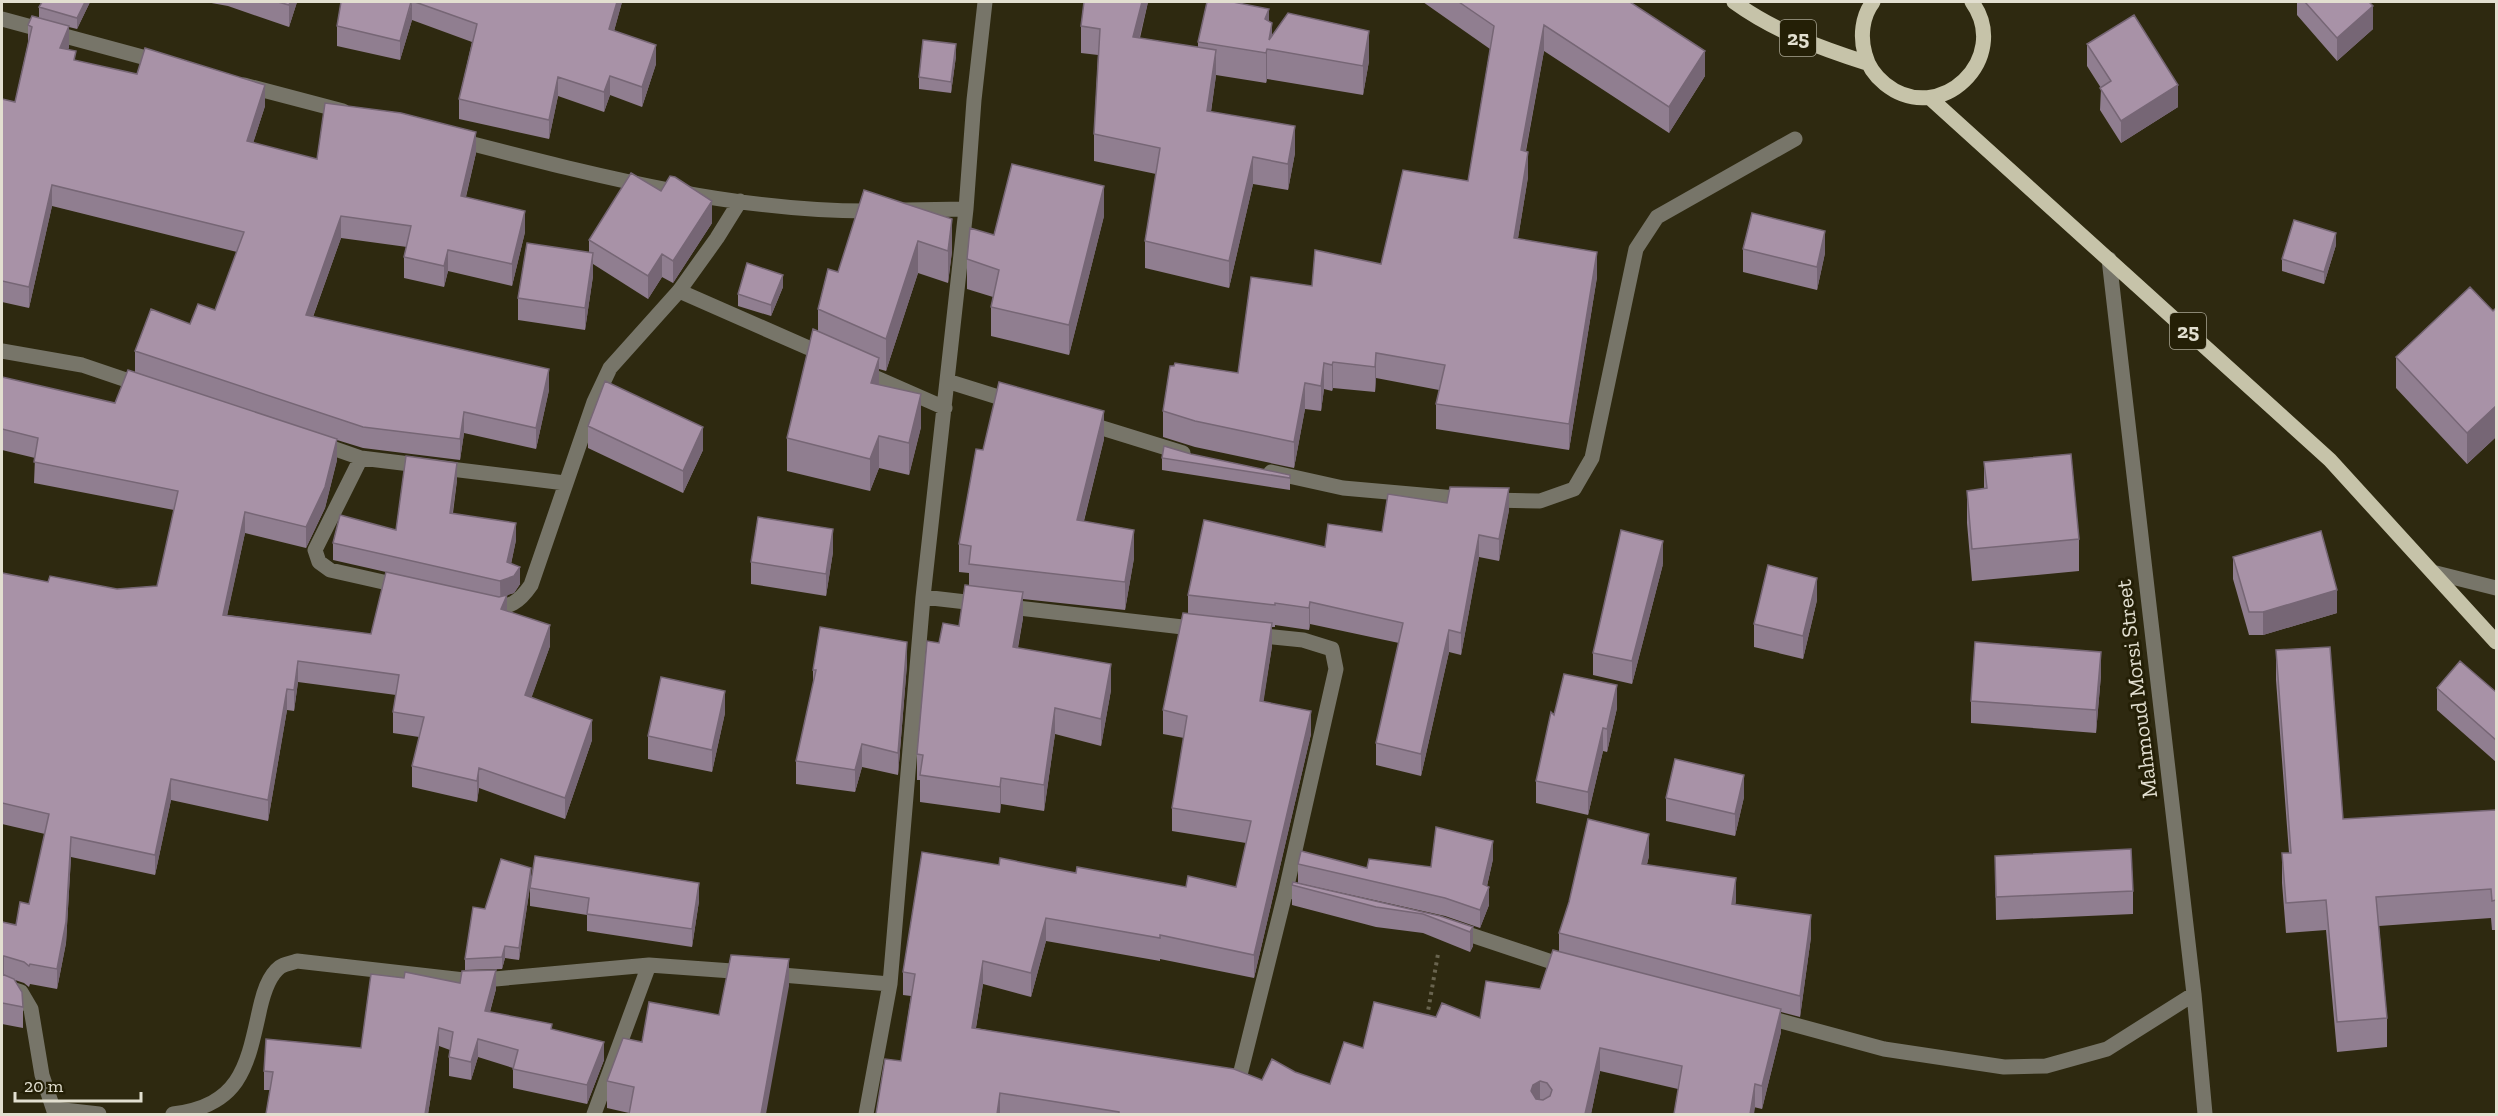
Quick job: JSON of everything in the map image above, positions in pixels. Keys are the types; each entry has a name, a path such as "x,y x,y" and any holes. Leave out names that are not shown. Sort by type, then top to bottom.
{"main road":[{"name":"25","path":"1734,2 1785,32 1826,50 1867,63"},
{"path":"1874,2 1863,25 1862,44 1867,63 1878,78 1893,90 1911,97 1930,98 1949,93 1965,81 1976,67 1983,48 1983,29 1978,4"},
{"name":"25","path":"1930,98 2330,460 2436,573 2496,642"}],"street":[{"path":"866,1114 890,984 923,597 945,408 986,2"},
{"path":"2,19 172,65"},
{"path":"229,81 354,114"},
{"path":"445,137 631,182 740,201 844,211 966,209"},
{"path":"1251,468 1342,488 1450,499 1540,501 1574,489 1592,458 1636,249 1657,217 1795,139"},
{"path":"478,603 501,608 520,601 531,585 594,402 610,368 678,291 717,238 740,201"},
{"name":"Mahmoud Morsi Street","path":"2109,260 2194,993 2205,1114"},
{"path":"678,291 945,408"},
{"path":"2,351 82,365 160,391"},
{"path":"947,381 1025,405"},
{"path":"1070,419 1193,456"},
{"path":"305,439 361,458 565,483"},
{"path":"361,458 315,550 319,562 330,570 421,590"},
{"path":"2436,573 2496,588"},
{"path":"923,597 1220,631"},
{"path":"1239,1079 1286,890 1336,669 1332,649 1303,640 1244,634"},
{"path":"1286,890 1329,899"},
{"path":"1443,926 1576,970"},
{"path":"174,1114 187,1113 220,1100 239,1079 255,1030 265,988 279,968 297,961 473,981 649,965 890,984"},
{"path":"594,1114 649,965"},
{"path":"2,986 21,992 32,1009 42,1075 55,1112 99,1114"},
{"path":"1742,1011 1884,1049 2004,1067 2046,1066 2107,1049 2194,993"}],"path":[{"path":"1426,1024 1443,926"}],"building":[{"path":"42,2 85,2 77,18 39,7"},
{"path":"341,2 411,2 400,41 337,26"},
{"path":"415,2 617,2 609,29 656,45 642,87 610,76 604,92 558,77 549,120 459,99 477,24"},
{"path":"1084,2 1142,2 1133,37 1216,50 1207,111 1295,126 1288,164 1253,157 1229,261 1145,241 1160,148 1094,134 1100,29 1081,26"},
{"path":"1207,2 1233,2 1269,9 1265,19 1272,23 1269,40 1288,13 1369,31 1363,66 1267,49 1266,53 1198,42"},
{"path":"1459,2 1630,2 1705,51 1669,107 1544,25 1521,150 1528,152 1514,238 1597,252 1569,424 1436,404 1445,365 1376,353 1375,367 1324,363 1321,386 1305,383 1294,442 1195,421 1163,411 1170,366 1174,366 1175,363 1238,373 1251,277 1312,286 1315,250 1381,264 1403,170 1468,181 1494,26"},
{"path":"2305,2 2369,2 2373,6 2337,38"},
{"path":"2134,15 2178,85 2121,121 2100,88 2111,81 2087,44"},
{"path":"32,16 69,26 60,48 76,51 74,60 137,74 145,48 265,85 247,141 317,159 325,103 401,113 476,132 461,196 525,211 512,264 448,250 444,266 404,257 411,226 341,216 306,315 549,369 536,428 464,412 460,439 363,427 135,351 151,309 190,324 198,304 215,310 244,232 52,185 29,287 2,281 2,99 15,102 32,27 28,25"},
{"path":"923,40 956,44 951,82 919,77"},
{"path":"1012,164 1104,186 1069,325 991,307 999,270 967,259 970,228 994,235"},
{"path":"631,173 661,191 670,176 675,177 712,201 673,261 662,254 648,276 589,240"},
{"path":"864,190 952,219 948,251 918,241 886,339 818,309 828,269 838,272"},
{"path":"1752,213 1825,231 1817,267 1743,249"},
{"path":"2294,220 2336,233 2324,272 2282,259"},
{"path":"527,243 593,253 585,308 518,298"},
{"path":"747,263 783,275 771,305 738,294"},
{"path":"2470,287 2493,311 2496,308 2496,406 2467,433 2396,357"},
{"path":"813,329 879,358 871,383 921,394 909,443 879,436 870,459 787,438"},
{"path":"128,370 337,439 325,487 306,527 245,512 223,615 371,634 386,572 499,597 507,595 501,609 550,625 525,695 592,720 565,798 479,768 477,781 412,766 424,717 393,712 399,675 298,661 294,690 287,689 268,800 171,779 155,855 71,837 66,922 57,969 30,964 29,966 24,962 2,956 2,922 16,925 20,902 29,904 49,814 2,803 2,573 48,582 50,576 117,589 157,586 178,491 34,462 38,438 2,429 2,377 115,403"},
{"path":"605,381 703,427 683,471 588,426"},
{"path":"999,382 1104,411 1077,520 1134,530 1125,582 969,564 971,546 959,544 976,449 983,450"},
{"path":"1164,446 1290,475 1290,478 1162,458"},
{"path":"2071,454 2079,539 1972,549 1967,491 1987,488 1984,462"},
{"path":"406,456 457,463 450,513 516,523 507,562 520,567 514,576 500,581 333,543 340,515 396,530"},
{"path":"1450,487 1509,488 1499,539 1479,535 1461,633 1449,630 1421,754 1376,743 1403,623 1310,602 1309,608 1188,595 1204,520 1325,547 1328,524 1382,532 1388,494 1447,503"},
{"path":"758,517 833,529 826,574 751,562"},
{"path":"1621,530 1663,541 1632,661 1593,653"},
{"path":"2321,531 2337,590 2263,612 2249,612 2233,557"},
{"path":"1768,565 1817,578 1803,636 1754,624"},
{"path":"965,585 1023,592 1013,647 1111,664 1101,719 1055,708 1044,785 1001,778 1000,787 920,775 923,755 917,754 927,641 939,643 943,623 959,626"},
{"path":"1183,613 1272,623 1260,701 1311,711 1254,955 1160,935 1160,938 1046,918 1031,973 983,961 972,1028 1234,1069 1262,1080 1272,1059 1295,1072 1330,1084 1344,1042 1363,1048 1374,1002 1436,1017 1442,1003 1480,1018 1486,981 1540,989 1553,950 1781,1009 1762,1086 1755,1084 1750,1114 1674,1114 1682,1066 1600,1048 1585,1114 1119,1114 1119,1112 1000,1093 997,1114 876,1114 885,1059 901,1061 915,974 903,972 922,852 999,865 1000,858 1076,873 1077,867 1186,887 1188,876 1236,887 1251,821 1172,808 1187,716 1163,710","holes":["1540,1081 1547,1083 1552,1090 1550,1096 1543,1100 1536,1099 1531,1091 1533,1085"]},
{"path":"820,627 907,642 898,753 862,744 855,770 796,761 816,670 813,670"},
{"path":"1975,642 2101,652 2096,710 1971,701"},
{"path":"2330,647 2343,819 2496,810 2496,900 2492,901 2491,889 2376,897 2387,1018 2337,1022 2326,900 2286,903 2282,853 2291,853 2276,650"},
{"path":"2460,661 2496,692 2496,740 2437,688"},
{"path":"1564,674 1617,685 1607,729 1603,728 1588,792 1536,781 1551,712 1554,715"},
{"path":"661,677 725,691 712,750 648,736"},
{"path":"1675,759 1744,775 1735,814 1666,798"},
{"path":"1588,819 1649,834 1642,864 1736,878 1732,904 1811,915 1800,996 1559,933 1569,902"},
{"path":"1436,827 1493,841 1483,884 1489,887 1480,910 1445,898 1298,864 1301,851 1367,868 1369,859 1431,867"},
{"path":"2131,849 2133,891 1996,897 1995,856"},
{"path":"535,856 699,883 692,929 587,914 589,898 530,888"},
{"path":"501,859 531,868 519,948 505,946 502,957 465,959 473,907 485,909"},
{"path":"1293,882 1440,916 1473,927 1470,932 1423,914 1376,907 1292,885"},
{"path":"731,955 789,959 761,1114 629,1114 634,1087 607,1081 623,1038 642,1042 649,1002 719,1015"},
{"path":"496,970 485,1011 552,1024 551,1029 604,1042 587,1085 513,1069 518,1050 478,1039 471,1062 449,1057 453,1032 439,1028 425,1114 266,1114 273,1072 264,1071 266,1039 361,1048 371,974 404,978 405,972 460,983 462,971"},
{"path":"2,974 14,979 22,992 23,1007 2,1003"}]}
